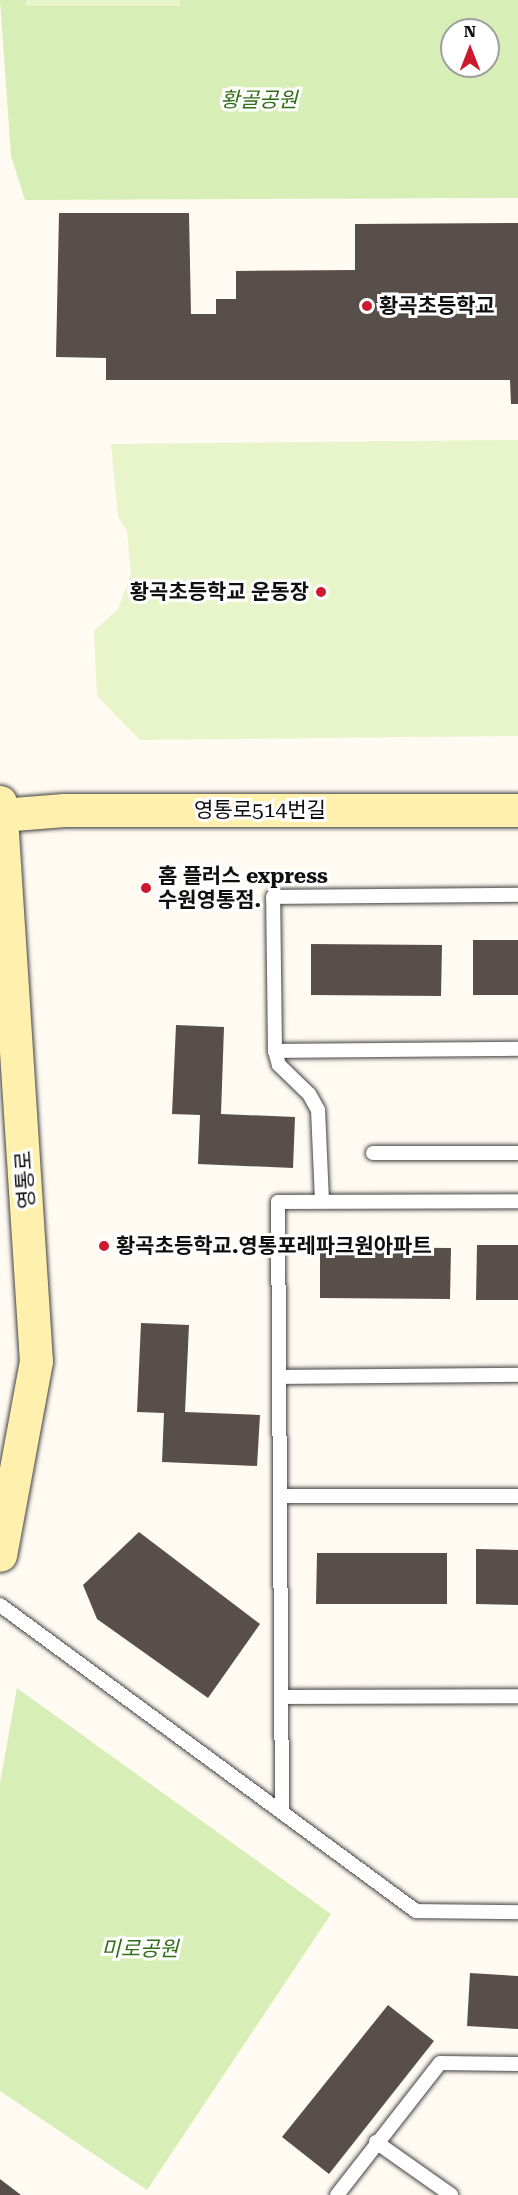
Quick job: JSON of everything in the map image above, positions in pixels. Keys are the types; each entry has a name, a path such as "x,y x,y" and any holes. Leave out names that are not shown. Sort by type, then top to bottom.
{"street":[{"name":"영통로514번길","path":"1,808 518,810"},
{"name":"영통로","path":"0,1555 36,1360 1,808"}],"lane":[{"path":"322,1200 318,1110 309,1094 288,1078 275,1051 273,897 518,895"},
{"path":"275,1051 518,1049"},
{"path":"373,1153 518,1153"},
{"path":"282,1812 278,1202 518,1200"},
{"path":"280,1377 518,1375"},
{"path":"281,1496 518,1496"},
{"path":"0,1605 417,1911 518,1912"},
{"path":"281,1697 518,1696"},
{"path":"337,2195 376,2142 440,2063 518,2064"},
{"path":"376,2142 451,2195"}],"green space":[{"name":"황골공원","path":"0,0 518,0 518,198 25,200 11,156"},
{"path":"26,0 180,0 180,6 26,6"},
{"name":"황곡초등학교 운동장","path":"518,440 518,736 140,740 97,696 94,631 118,609 131,575 127,531 118,517 111,444"},
{"name":"미로공원","path":"17,1688 331,1914 147,2190 0,2091 0,1783"}],"building":[{"name":"황곡초등학교","path":"59,213 189,213 191,314 216,314 216,299 236,299 236,271 355,270 355,224 518,223 518,404 511,404 510,380 106,380 106,358 56,357"},
{"path":"473,940 518,940 518,995 473,995"},
{"path":"311,944 442,945 441,996 311,995"},
{"path":"176,1025 224,1027 221,1114 295,1117 293,1168 198,1164 200,1115 172,1114"},
{"path":"477,1245 518,1245 518,1300 476,1300"},
{"path":"320,1247 451,1248 450,1299 320,1298"},
{"path":"141,1323 189,1325 185,1412 260,1415 257,1466 162,1462 164,1413 137,1412"},
{"path":"139,1532 260,1624 208,1698 97,1619 83,1585"},
{"path":"476,1549 518,1550 518,1605 476,1604"},
{"path":"317,1553 447,1553 447,1604 316,1604"},
{"path":"470,1973 518,1976 518,2029 467,2026"},
{"path":"388,2005 434,2041 329,2174 282,2137"},
{"path":"0,2179 21,2195 0,2195"}],"place":[{"name":"황곡초등학교","path":"367,306"},
{"name":"황곡초등학교 운동장","path":"321,592"},
{"name":"홈 플러스 express 수원영통점.","path":"146,888"},
{"name":"황곡초등학교.영통포레파크원아파트","path":"104,1246"}]}
